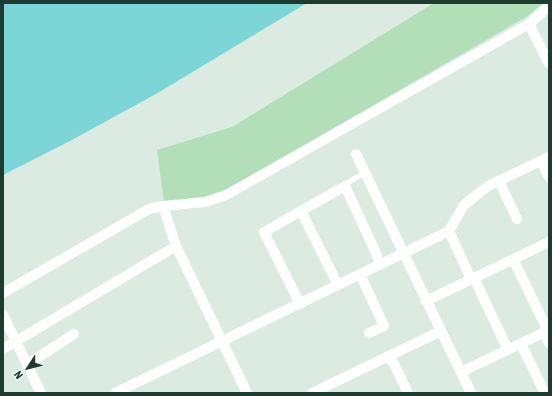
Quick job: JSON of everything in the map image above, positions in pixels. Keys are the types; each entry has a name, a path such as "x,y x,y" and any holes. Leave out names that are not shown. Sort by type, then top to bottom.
{"street":[{"path":"3,293 149,209 163,206 205,202 226,195 529,24 549,6"},
{"path":"529,24 549,64"},
{"path":"356,154 471,393"},
{"path":"115,393 449,230 464,205 488,186 545,159 549,177"},
{"path":"499,181 517,219"},
{"path":"300,304 264,232 345,186 376,253 380,265"},
{"path":"163,206 176,246 247,393"},
{"path":"301,211 338,285"},
{"path":"449,230 508,350"},
{"path":"426,301 549,242"},
{"path":"3,350 176,246"},
{"path":"513,259 547,331 549,343"},
{"path":"360,274 384,326 368,333"},
{"path":"3,315 41,393"},
{"path":"318,392 441,331"},
{"path":"461,372 547,331"},
{"path":"28,364 74,334"},
{"path":"521,344 545,393"},
{"path":"388,356 394,364 408,393"}],"lane":[{"path":"345,186 347,183 364,173"}],"green space":[{"path":"434,3 543,3 526,17 228,189 204,198 164,202 157,150 232,127"}],"water":[{"path":"3,3 307,3 156,94 70,141 3,175"}]}
